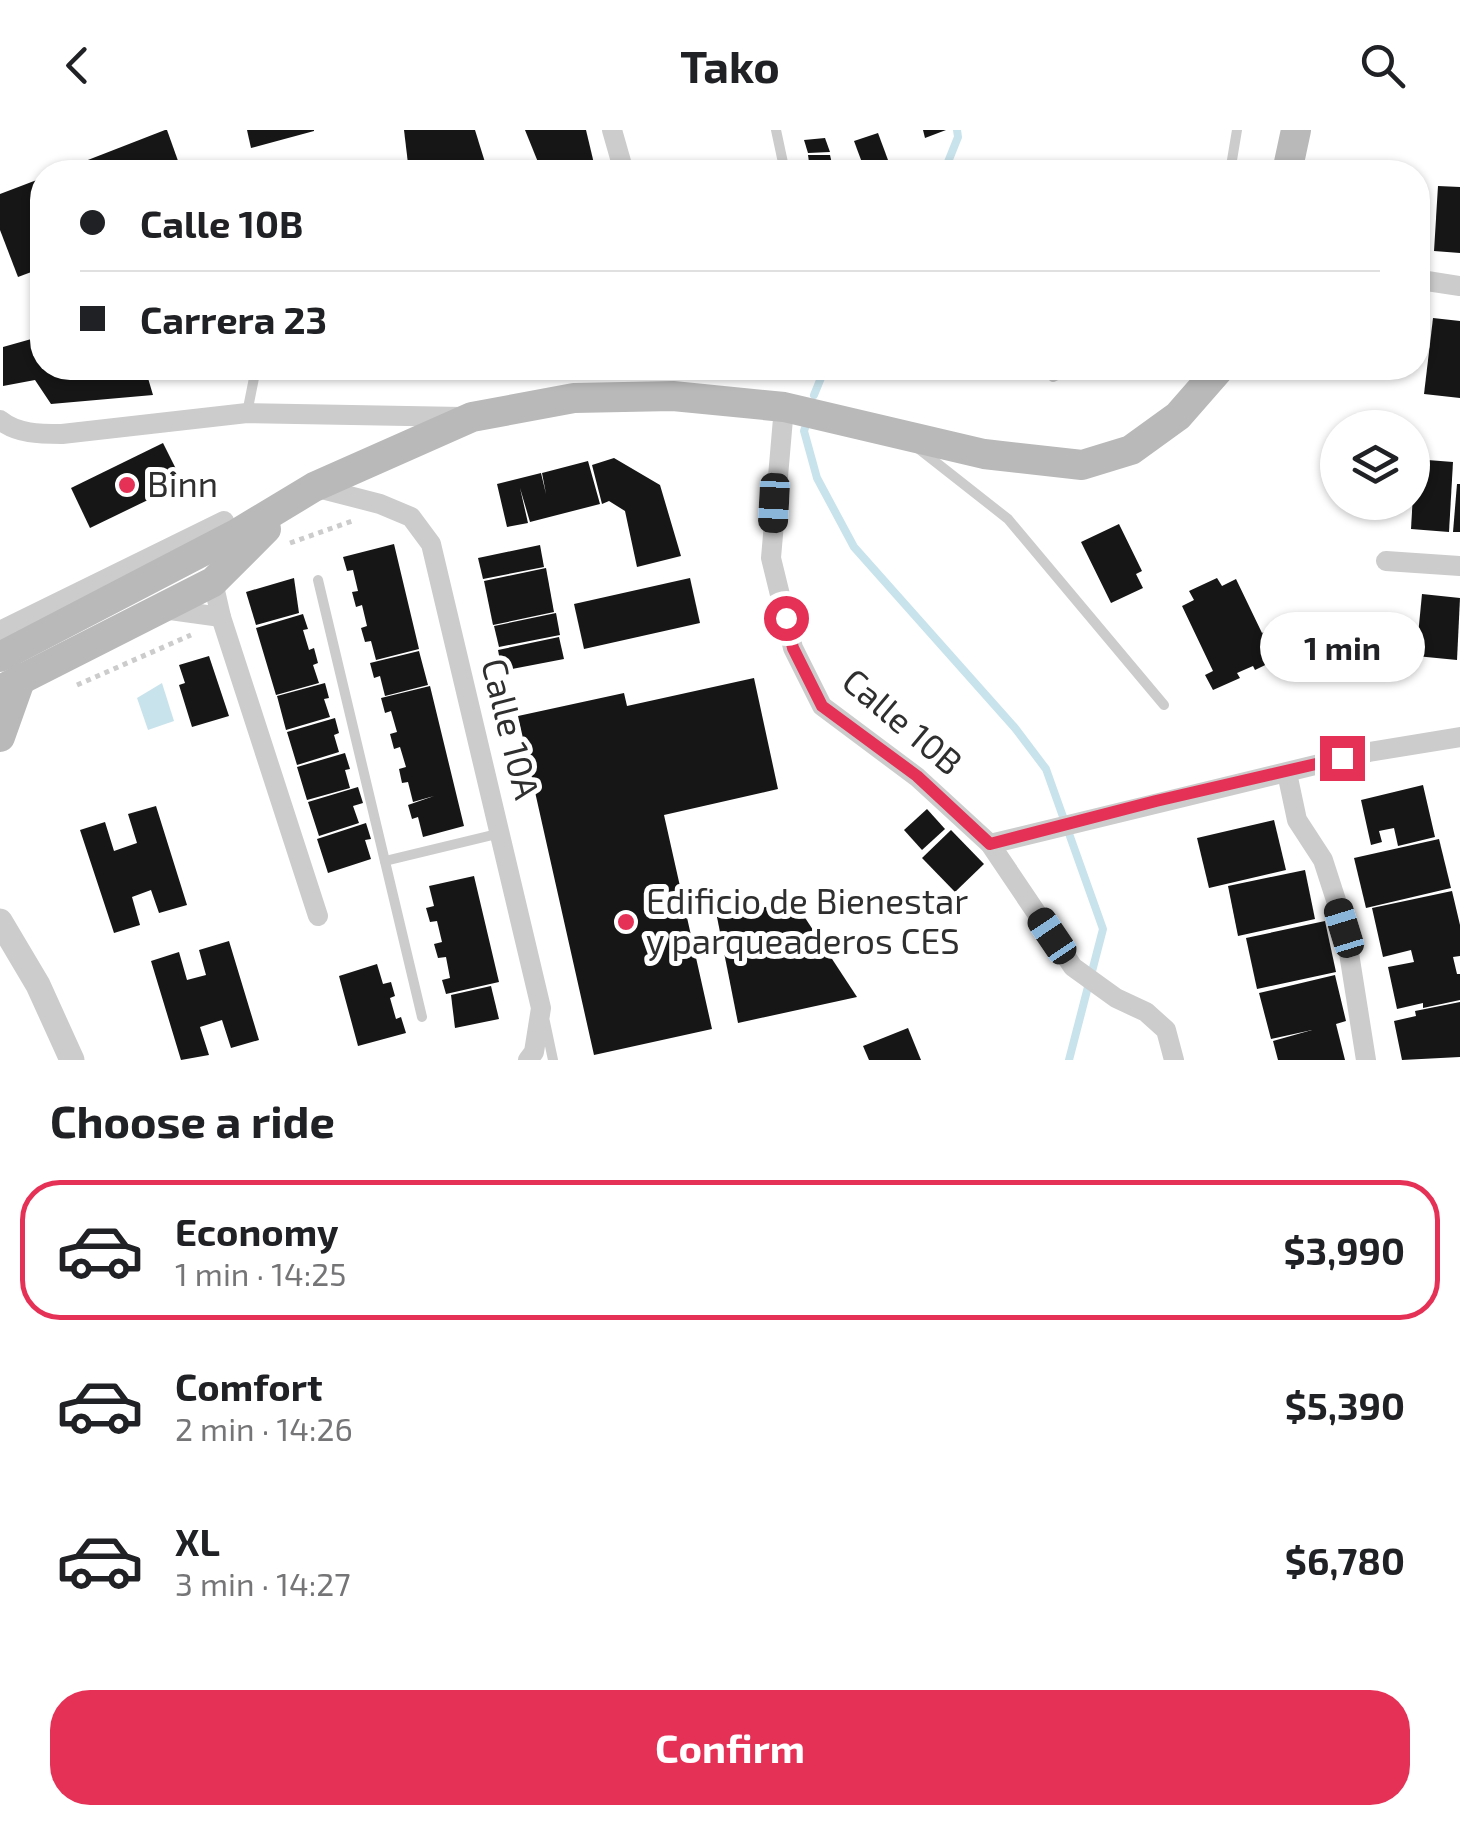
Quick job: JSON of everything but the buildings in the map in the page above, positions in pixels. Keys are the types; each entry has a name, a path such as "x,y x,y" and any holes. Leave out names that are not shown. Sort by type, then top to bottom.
{"main road":[{"path":"1290,160 1296,130"},
{"path":"7,675 230,528 472,417 574,398 672,396 801,411 984,454 1082,465 1131,450 1178,416 1210,380"},
{"path":"7,675 213,582 305,493"},
{"path":"0,737 7,675"}],"street":[{"path":"612,130 621,160"},
{"path":"1430,282 1460,286"},
{"name":"Calle 10B","path":"801,411 771,558 793,648 822,706 917,776 990,844 1073,967 1116,998 1146,1012 1166,1030 1174,1060"},
{"path":"0,420 9,427 36,434 62,434 248,413 472,417"},
{"name":"Calle 10A","path":"305,493 380,504 411,517 431,544 542,1008 534,1052 528,1060"},
{"path":"0,631 230,528"},
{"path":"1386,561 1460,566"},
{"path":"213,582 318,916"},
{"path":"160,609 222,620"},
{"path":"990,844 1370,752 1460,737"},
{"path":"1286,773 1297,820 1323,860 1344,928 1366,1060"},
{"path":"2,921 38,985 72,1060"}],"lane":[{"path":"776,130 782,160"},
{"path":"1232,160 1237,130"},
{"path":"248,413 254,380"},
{"path":"903,435 1008,519 1164,704"},
{"path":"318,580 422,1017"},
{"path":"385,860 502,833"},
{"path":"542,1008 553,1060"}],"path":[{"path":"282,549 296,539 365,517"},
{"path":"72,688 222,620"}],"water":[{"path":"162,683 174,721 148,730 137,698"}],"waterway":[{"path":"949,160 957,130"},
{"path":"814,395 820,380"},
{"path":"807,422 804,431 817,478 854,547 1015,728 1046,769 1103,929 1069,1060"}],"place":[{"name":"Binn","path":"127,485"},
{"name":"Edificio de Bienestar y parqueaderos CES","path":"626,922"}],"route":[{"path":"786,618 793,648 822,706 917,776 990,844 1342,758"}]}
